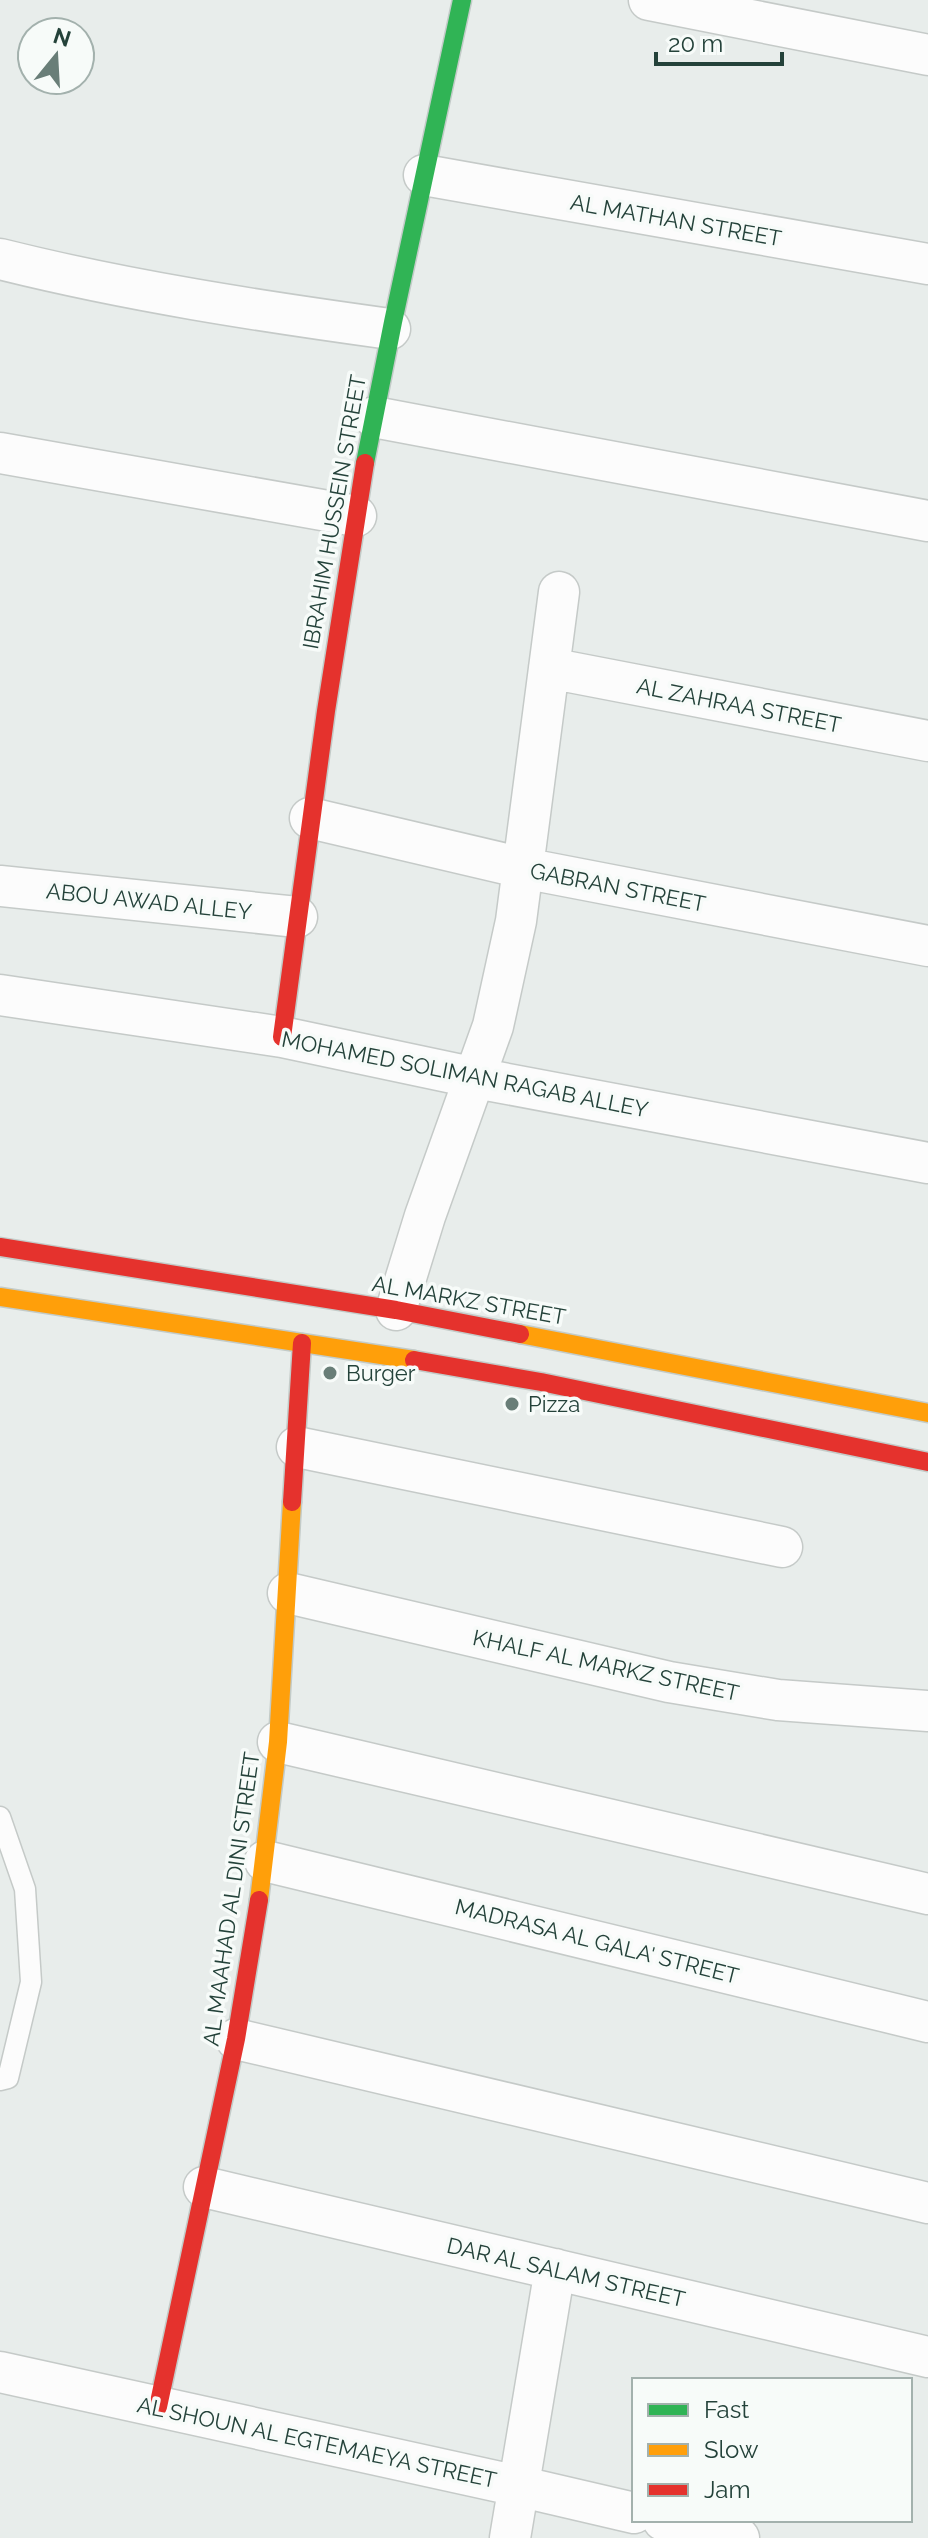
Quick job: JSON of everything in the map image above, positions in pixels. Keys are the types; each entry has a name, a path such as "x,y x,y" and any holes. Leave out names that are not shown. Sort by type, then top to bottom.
{"street":[{"name":"IBRAHIM HUSSEIN STREET","path":"282,1037 310,818 356,516 390,329 462,0"},
{"path":"649,0 928,55"},
{"name":"AL MATHAN STREET","path":"424,175 928,264"},
{"path":"0,259 265,312 390,329"},
{"path":"374,417 928,521"},
{"path":"0,453 356,516"},
{"path":"396,1310 425,1216 476,1078 506,974 516,921 559,592"},
{"name":"AL ZAHRAA STREET","path":"549,668 928,741"},
{"name":"GABRAN STREET","path":"310,818 523,868 928,946"},
{"name":"ABOU AWAD ALLEY","path":"0,886 297,917"},
{"name":"MOHAMED SOLIMAN RAGAB ALLEY","path":"0,995 282,1037 476,1078 928,1163"},
{"name":"AL MARKZ STREET","path":"0,1247 396,1310 928,1413"},
{"path":"0,1297 556,1385 928,1462"},
{"name":"AL MAAHAD AL DINI STREET","path":"158,2407 236,2039 265,1861 278,1742 302,1343"},
{"path":"297,1447 782,1547"},
{"name":"KHALF AL MARKZ STREET","path":"288,1593 669,1682 778,1700 928,1711"},
{"path":"278,1742 928,1894"},
{"name":"MADRASA AL GALA' STREET","path":"265,1861 928,2022"},
{"path":"236,2039 928,2203"},
{"name":"DAR AL SALAM STREET","path":"204,2187 928,2357"},
{"path":"510,2538 555,2269"},
{"name":"AL SHOUN AL EGTEMAEYA STREET","path":"0,2372 632,2513"},
{"path":"671,2522 739,2538"}],"lane":[{"path":"0,1817 25,1889 31,1982 8,2078 0,2080"}],"traffic: fast":[{"path":"365,463 462,0"}],"traffic: slow":[{"path":"0,1297 414,1360"},
{"path":"520,1334 928,1413"},
{"path":"259,1900 278,1742 292,1502"}],"traffic: jam":[{"path":"282,1037 326,711 365,463"},
{"path":"0,1247 396,1310 520,1334"},
{"path":"292,1502 302,1343"},
{"path":"414,1360 541,1382 928,1462"},
{"path":"158,2407 236,2039 259,1900"}],"place":[{"name":"Burger","path":"330,1373"},
{"name":"Pizza","path":"512,1404"}]}
